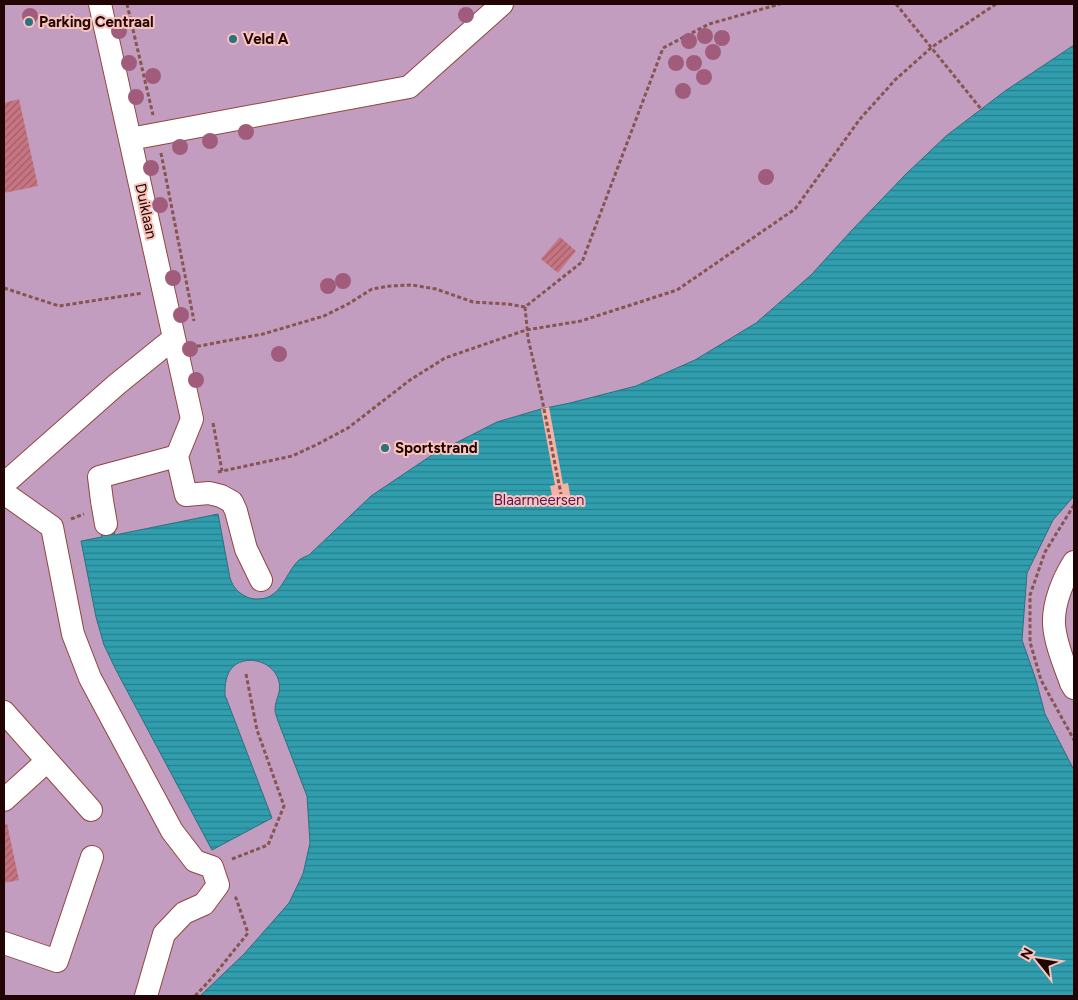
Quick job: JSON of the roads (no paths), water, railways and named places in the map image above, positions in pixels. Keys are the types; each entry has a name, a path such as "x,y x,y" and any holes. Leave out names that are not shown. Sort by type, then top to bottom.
{"street":[{"name":"Duiklaan","path":"100,4 192,419 177,456"},
{"path":"130,139 409,87 502,4"},
{"path":"4,484 116,385 174,338"},
{"path":"106,524 99,477 177,456 186,495 209,493 232,502 246,550 260,580"},
{"path":"4,493 52,527 73,634 90,678 172,831 195,861 215,876 204,904 184,913 164,934 146,996"},
{"path":"1074,562 1067,573 1057,598 1054,624 1060,653 1074,688"},
{"path":"4,712 91,810"},
{"path":"4,800 47,761"},
{"path":"4,943 57,960 92,857"}],"water":[{"path":"1074,45 1074,496 1053,520 1027,573 1022,640 1045,714 1074,770 1074,996 200,996 244,954 289,903 303,874 310,843 307,796 275,713 280,686 279,681 273,670 260,662 239,662 229,672 225,695 272,818 212,850 104,645 96,617 81,541 102,537 99,525 112,523 115,535 218,514 230,578 233,584 238,592 248,598 267,598 278,590 299,560 309,555 371,496 432,455 497,422 541,409 636,386 695,360 756,323 811,275 906,174 946,136 1005,91"}],"place":[{"name":"Parking Centraal","path":"29,22"},
{"name":"Veld A","path":"233,39"},
{"name":"Sportstrand","path":"385,448"}],"park label":[{"name":"Blaarmeersen","path":"539,500"}]}
